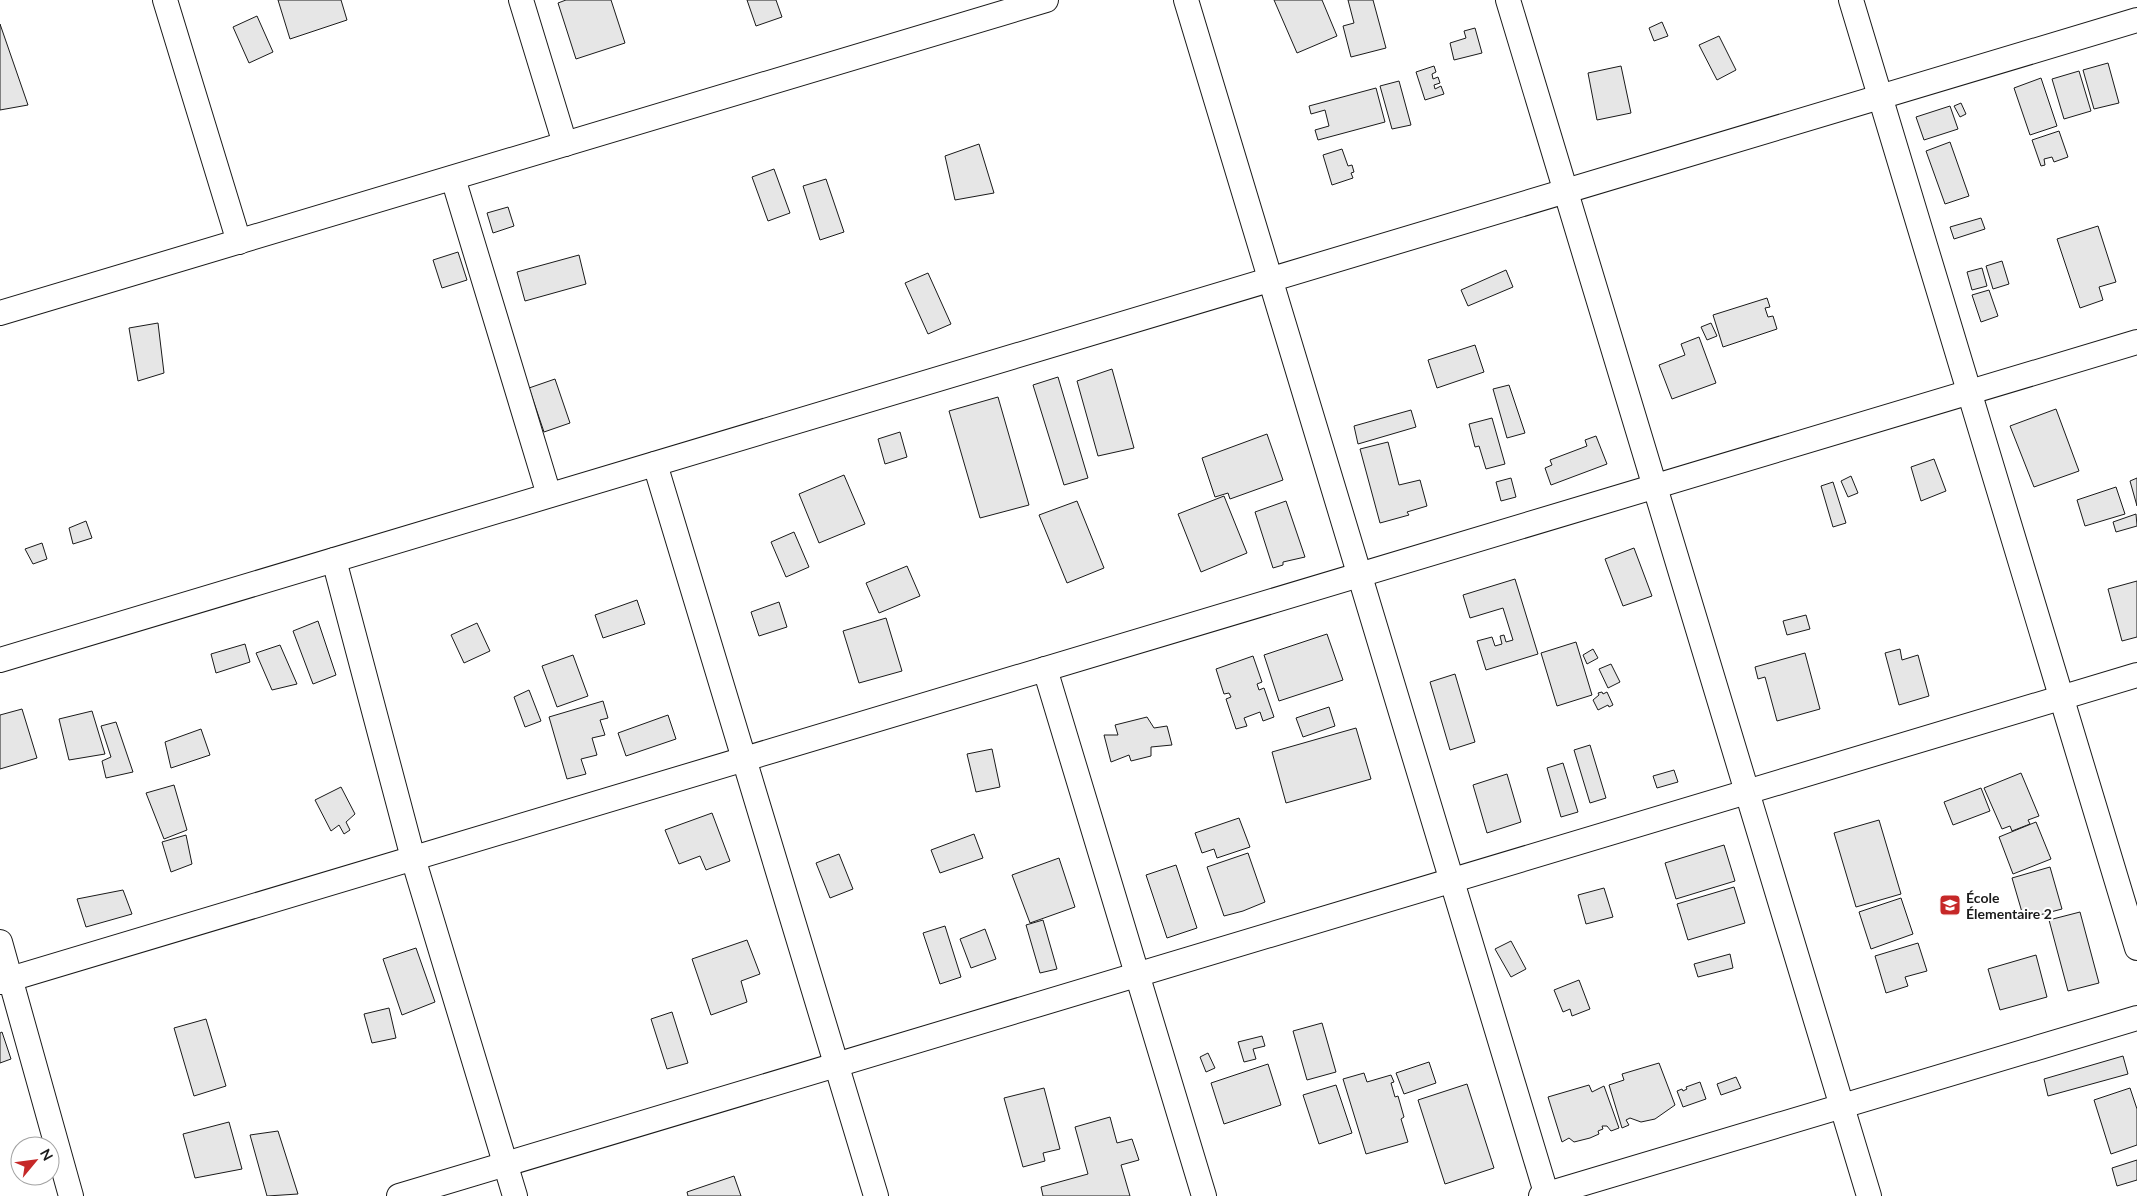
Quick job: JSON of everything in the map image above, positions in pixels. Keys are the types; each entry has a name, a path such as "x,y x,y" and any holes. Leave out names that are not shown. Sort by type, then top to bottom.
{"street":[{"path":"165,0 239,242"},
{"path":"521,0 565,144"},
{"path":"0,313 1046,0"},
{"path":"1186,0 1545,1195 2137,1018"},
{"path":"1508,0 1869,1196"},
{"path":"1851,0 2137,948"},
{"path":"0,660 2137,20"},
{"path":"453,178 549,495"},
{"path":"6,980 2137,342"},
{"path":"655,464 876,1196"},
{"path":"334,560 413,858 515,1196"},
{"path":"1045,669 1204,1196"},
{"path":"399,1196 2137,675"},
{"path":"0,942 6,980 71,1196"}],"building":[{"path":"278,0 341,0 347,20 290,39"},
{"path":"566,0 611,0 625,43 576,59 558,3"},
{"path":"747,0 776,0 782,17 756,26"},
{"path":"1274,0 1322,0 1337,36 1297,53"},
{"path":"1348,0 1373,0 1386,48 1351,57 1343,26 1354,23"},
{"path":"257,16 273,52 249,63 233,27"},
{"path":"1662,22 1668,36 1654,41 1649,28"},
{"path":"0,24 28,105 0,110"},
{"path":"1475,28 1482,53 1454,60 1450,43 1466,38 1464,31"},
{"path":"1719,36 1736,70 1717,80 1699,45"},
{"path":"2108,63 2119,103 2094,109 2083,70"},
{"path":"1434,66 1436,72 1432,74 1433,79 1438,77 1440,83 1434,85 1435,89 1441,86 1444,94 1425,100 1416,72"},
{"path":"1621,66 1631,113 1597,120 1588,73"},
{"path":"2079,71 2091,111 2064,119 2052,79"},
{"path":"2041,78 2057,126 2030,135 2014,88"},
{"path":"1399,81 1411,125 1392,129 1380,86"},
{"path":"1376,88 1385,122 1318,140 1315,130 1329,126 1325,110 1311,114 1309,106"},
{"path":"1961,103 1966,114 1960,117 1954,106"},
{"path":"1950,106 1958,129 1924,140 1916,117"},
{"path":"2059,131 2068,157 2054,162 2052,157 2044,159 2045,165 2041,166 2032,140"},
{"path":"1950,142 1969,196 1945,204 1926,151"},
{"path":"979,144 994,193 955,200 945,156"},
{"path":"1342,149 1348,166 1352,165 1354,172 1351,173 1353,178 1332,185 1323,155"},
{"path":"774,169 790,213 768,221 752,177"},
{"path":"826,179 844,232 820,240 803,186"},
{"path":"508,207 514,226 493,233 487,213"},
{"path":"1981,218 1985,229 1954,239 1950,227"},
{"path":"2098,226 2116,282 2099,287 2103,300 2080,308 2057,239"},
{"path":"458,252 467,280 442,288 433,260"},
{"path":"579,255 586,284 525,301 517,272"},
{"path":"2002,261 2009,284 1993,289 1986,266"},
{"path":"1982,268 1987,286 1972,290 1967,272"},
{"path":"1506,270 1513,287 1468,306 1461,290"},
{"path":"928,273 951,324 928,334 905,283"},
{"path":"1989,290 1998,316 1981,322 1972,295"},
{"path":"1767,298 1770,307 1765,308 1768,317 1773,316 1777,329 1723,347 1713,315"},
{"path":"158,323 164,373 138,381 129,328"},
{"path":"1711,323 1717,336 1707,340 1701,327"},
{"path":"1699,337 1716,383 1672,399 1659,365 1685,355 1681,344"},
{"path":"1475,345 1484,372 1437,388 1428,360"},
{"path":"1112,369 1134,448 1098,456 1077,381"},
{"path":"1058,377 1088,478 1064,485 1033,385"},
{"path":"555,379 570,423 544,432 529,388"},
{"path":"1509,385 1525,433 1507,438 1493,389"},
{"path":"998,397 1029,505 980,518 949,411"},
{"path":"2056,409 2079,471 2034,487 2010,426"},
{"path":"1411,410 1416,427 1358,444 1354,426"},
{"path":"1492,418 1505,464 1486,469 1479,446 1475,447 1469,424"},
{"path":"900,432 907,457 885,464 878,439"},
{"path":"1267,434 1283,480 1230,499 1228,493 1215,497 1202,458"},
{"path":"1596,436 1607,464 1551,485 1545,468 1552,465 1550,460 1587,446 1585,440"},
{"path":"1388,442 1399,485 1420,480 1427,506 1407,512 1409,515 1380,523 1360,449"},
{"path":"1934,459 1946,491 1921,501 1911,467"},
{"path":"844,475 865,524 819,543 799,494"},
{"path":"1851,476 1858,493 1848,497 1841,481"},
{"path":"1511,478 1516,497 1501,501 1496,482"},
{"path":"2137,478 2137,506 2130,481"},
{"path":"1833,482 1846,523 1833,527 1821,486"},
{"path":"2116,487 2125,514 2085,526 2077,500"},
{"path":"1224,496 1247,553 1201,572 1178,514"},
{"path":"1077,501 1104,568 1067,583 1039,515"},
{"path":"1286,501 1305,557 1283,562 1283,565 1273,568 1255,512"},
{"path":"2136,514 2137,526 2116,532 2113,522"},
{"path":"86,521 92,538 73,544 69,528"},
{"path":"794,532 809,567 786,577 771,542"},
{"path":"42,543 47,559 33,564 25,549"},
{"path":"1634,548 1652,596 1623,606 1605,559"},
{"path":"907,566 920,596 879,613 866,583"},
{"path":"1515,579 1538,654 1486,670 1477,641 1492,637 1495,646 1502,644 1500,636 1504,635 1506,642 1513,640 1503,608 1470,618 1463,595"},
{"path":"2137,581 2137,637 2122,641 2108,589"},
{"path":"637,600 645,624 603,638 595,615"},
{"path":"779,602 787,627 759,636 751,612"},
{"path":"1806,615 1810,629 1787,635 1783,621"},
{"path":"886,618 902,671 859,683 843,631"},
{"path":"318,621 336,675 313,684 293,631"},
{"path":"477,623 490,651 464,663 451,635"},
{"path":"1327,634 1343,680 1279,701 1264,655"},
{"path":"1576,642 1592,695 1557,706 1541,653"},
{"path":"245,644 250,662 216,673 211,654"},
{"path":"280,645 297,684 272,690 256,653"},
{"path":"1593,649 1598,658 1587,664 1583,655"},
{"path":"1900,649 1902,660 1918,655 1929,696 1899,705 1885,653"},
{"path":"1805,653 1820,709 1777,721 1765,677 1758,679 1755,667"},
{"path":"573,655 588,696 557,707 542,666"},
{"path":"1253,656 1262,682 1257,684 1259,690 1264,688 1274,717 1263,721 1260,712 1244,718 1247,726 1236,729 1226,699 1231,697 1229,693 1224,694 1216,669"},
{"path":"1611,664 1620,682 1608,688 1599,669"},
{"path":"1455,674 1475,742 1450,750 1430,682"},
{"path":"529,690 541,721 525,727 514,697"},
{"path":"1602,692 1603,694 1607,692 1613,705 1609,707 1608,705 1598,710 1593,700 1599,695 1598,693"},
{"path":"603,701 608,718 600,720 605,735 592,738 597,755 581,759 586,774 567,779 549,717"},
{"path":"1329,707 1335,726 1303,737 1296,718"},
{"path":"22,709 37,758 0,769 0,715"},
{"path":"92,711 105,754 69,760 59,719"},
{"path":"668,715 676,739 626,756 618,733"},
{"path":"1147,717 1154,728 1167,726 1172,745 1151,747 1151,756 1131,761 1129,755 1111,762 1104,735 1118,735 1115,725"},
{"path":"116,722 133,772 106,778 102,761 111,757 101,726"},
{"path":"1356,728 1371,779 1286,803 1272,752"},
{"path":"201,729 210,755 171,768 165,742"},
{"path":"1590,745 1606,798 1590,803 1574,750"},
{"path":"992,749 1000,787 976,792 967,754"},
{"path":"1563,763 1578,812 1561,817 1547,768"},
{"path":"1674,770 1678,782 1657,788 1653,776"},
{"path":"2021,773 2039,816 2028,820 2030,824 2012,831 2010,826 2002,829 1984,788"},
{"path":"1507,774 1521,822 1487,833 1473,785"},
{"path":"174,785 187,830 164,839 146,793"},
{"path":"341,787 355,814 346,822 350,830 344,834 339,825 331,831 315,800"},
{"path":"1981,788 1990,811 1953,825 1944,802"},
{"path":"712,813 730,861 706,870 700,856 679,864 665,830"},
{"path":"1239,818 1250,847 1217,858 1214,849 1202,853 1195,833"},
{"path":"1879,820 1901,894 1856,907 1834,833"},
{"path":"2036,822 2051,859 2013,874 1999,837"},
{"path":"974,834 983,858 940,873 931,850"},
{"path":"186,835 192,864 171,872 162,842"},
{"path":"1724,845 1735,881 1676,899 1665,863"},
{"path":"1248,853 1265,902 1224,916 1207,867"},
{"path":"839,854 853,889 830,898 816,863"},
{"path":"1059,858 1075,907 1030,923 1012,875"},
{"path":"1176,865 1197,928 1167,938 1146,875"},
{"path":"2050,867 2062,909 2024,919 2012,878"},
{"path":"1734,887 1745,923 1688,940 1677,904"},
{"path":"1604,888 1613,917 1586,924 1578,895"},
{"path":"123,890 132,914 86,927 77,899"},
{"path":"1901,898 1913,934 1871,949 1859,912"},
{"path":"2080,912 2099,983 2068,991 2049,920"},
{"path":"1043,920 1057,969 1040,973 1026,925"},
{"path":"945,926 961,977 940,984 923,933"},
{"path":"985,929 996,959 971,968 960,939"},
{"path":"747,940 760,974 741,981 747,1002 711,1015 692,959"},
{"path":"1511,941 1526,969 1511,977 1495,949"},
{"path":"1918,943 1927,971 1905,977 1908,986 1886,993 1875,956"},
{"path":"416,948 435,1002 402,1015 383,959"},
{"path":"1730,954 1733,968 1698,977 1694,964"},
{"path":"2036,955 2047,997 2000,1010 1988,969"},
{"path":"1579,980 1590,1009 1572,1016 1570,1009 1563,1012 1554,990"},
{"path":"389,1008 396,1038 372,1043 364,1014"},
{"path":"672,1012 688,1063 667,1069 651,1019"},
{"path":"206,1019 226,1086 194,1096 174,1028"},
{"path":"1322,1023 1336,1072 1307,1080 1293,1031"},
{"path":"2,1032 11,1059 0,1063 0,1033"},
{"path":"1262,1036 1265,1046 1253,1049 1256,1059 1244,1062 1238,1042"},
{"path":"1208,1053 1215,1068 1206,1072 1200,1057"},
{"path":"2123,1056 2128,1074 2048,1096 2044,1079"},
{"path":"1429,1062 1436,1083 1404,1094 1396,1073"},
{"path":"1659,1063 1675,1105 1655,1119 1641,1122 1630,1118 1626,1120 1629,1125 1622,1128 1609,1085 1624,1080 1622,1074"},
{"path":"1268,1064 1281,1105 1224,1124 1211,1083"},
{"path":"1364,1073 1367,1082 1391,1075 1394,1082 1391,1083 1395,1097 1398,1096 1404,1117 1401,1119 1408,1142 1366,1154 1343,1079"},
{"path":"1736,1077 1741,1088 1721,1095 1717,1084"},
{"path":"1700,1082 1706,1099 1683,1107 1677,1091 1682,1089 1683,1091 1687,1089 1686,1087"},
{"path":"1467,1084 1494,1168 1445,1184 1418,1100"},
{"path":"1336,1085 1352,1133 1319,1144 1303,1095"},
{"path":"1589,1085 1592,1092 1604,1086 1619,1128 1611,1131 1607,1126 1602,1126 1603,1129 1598,1131 1599,1134 1590,1138 1574,1142 1569,1138 1562,1142 1548,1097"},
{"path":"1044,1088 1060,1149 1043,1153 1045,1161 1023,1167 1004,1098"},
{"path":"2130,1088 2137,1109 2137,1145 2111,1154 2094,1100"},
{"path":"1110,1117 1117,1143 1132,1139 1139,1160 1121,1165 1130,1196 1043,1196 1041,1187 1088,1174 1075,1127"},
{"path":"229,1122 242,1169 195,1178 183,1134"},
{"path":"278,1131 298,1194 267,1196 250,1135"},
{"path":"2137,1160 2137,1180 2117,1186 2112,1168"},
{"path":"734,1176 741,1196 688,1196 687,1192"}],"place":[{"name":"École Élementaire 2","path":"1950,905"}]}
